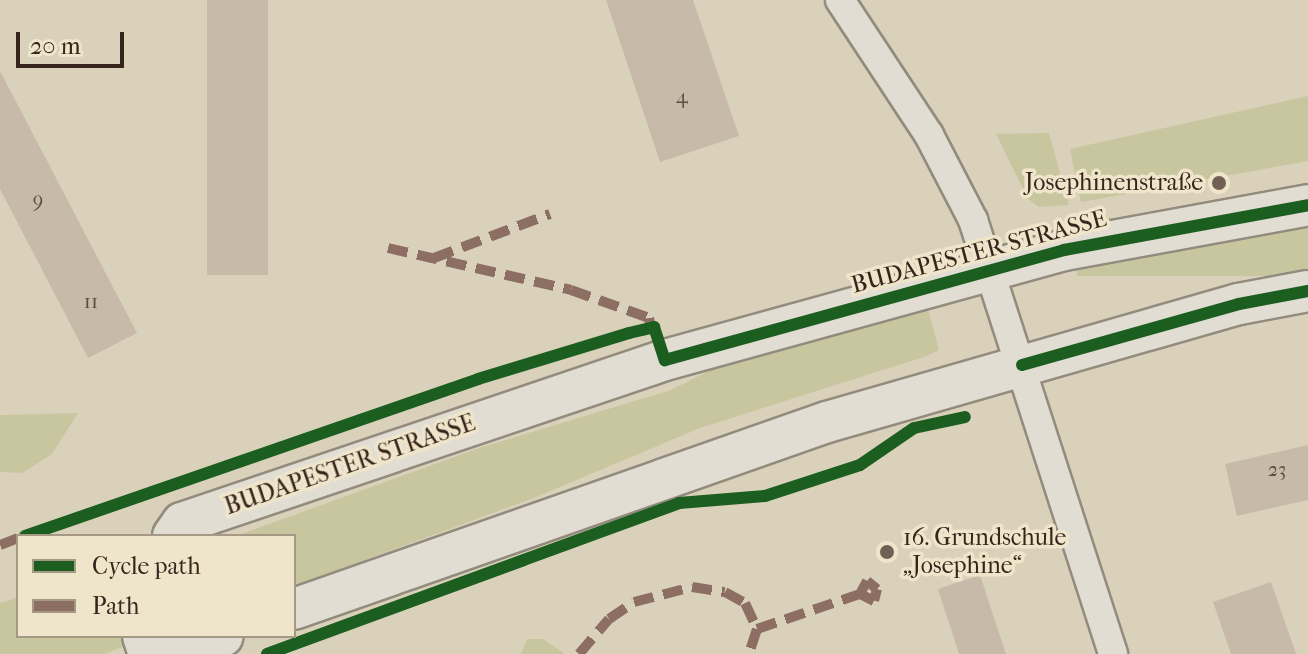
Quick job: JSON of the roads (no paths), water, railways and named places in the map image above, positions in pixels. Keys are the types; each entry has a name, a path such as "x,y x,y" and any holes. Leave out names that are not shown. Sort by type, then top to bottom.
{"main road":[{"name":"BUDAPESTER STRASSE","path":"177,530 665,360 1093,243 1308,205"},
{"path":"296,608 710,461 1022,365 1239,304 1308,291"},
{"path":"177,654 218,638"}],"street":[{"path":"840,0 929,135 973,220 993,271 1113,654"}],"place":[{"name":"Josephinenstraße","path":"1219,183"},
{"name":"16. Grundschule „Josephine“","path":"887,552"}]}
